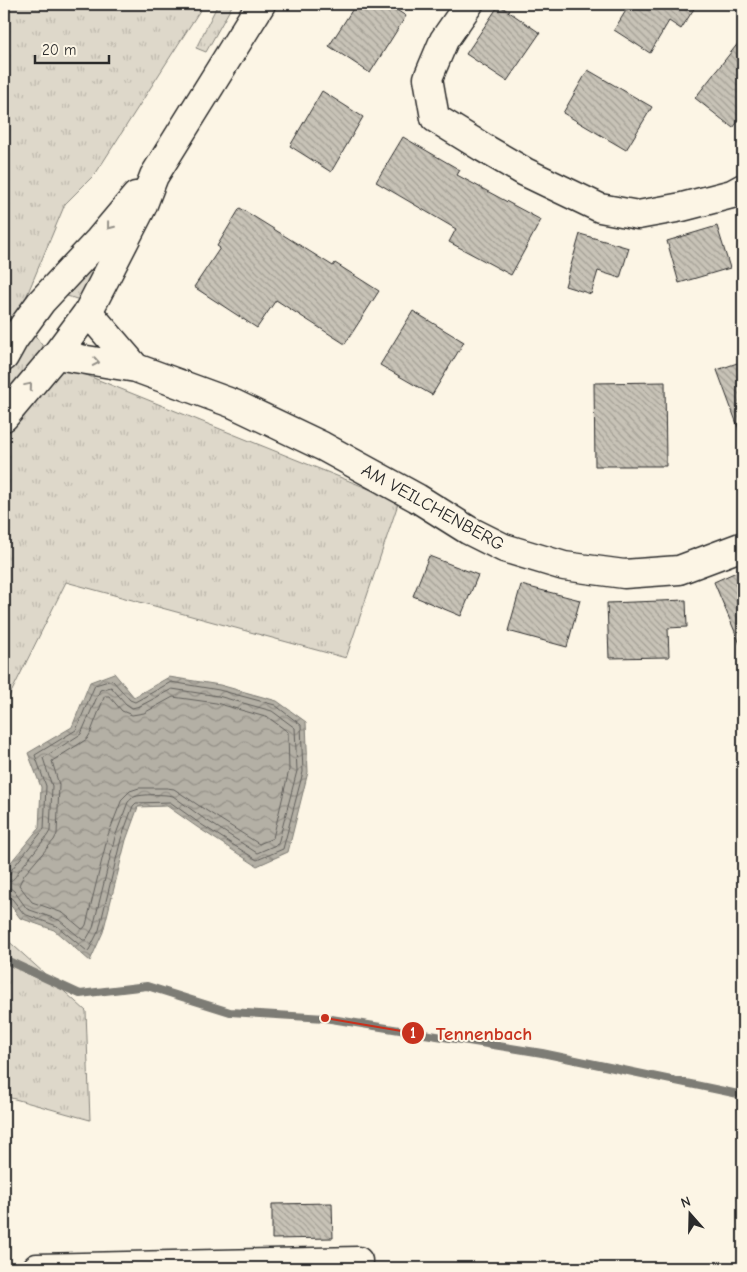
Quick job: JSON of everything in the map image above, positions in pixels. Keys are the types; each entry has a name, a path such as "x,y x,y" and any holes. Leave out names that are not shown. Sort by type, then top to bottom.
{"street":[{"path":"4,417 56,355 88,312 142,207 154,176 261,4"},
{"path":"469,4 444,40 428,78 435,118 525,172 600,208 638,215 690,205 732,194 743,188"},
{"path":"4,357 14,338 38,306 99,240 127,205 154,176"},
{"path":"38,306 59,300 88,312"},
{"path":"38,306 36,329 56,355"},
{"name":"AM VEILCHENBERG","path":"88,312 136,368"},
{"name":"AM VEILCHENBERG","path":"56,355 136,368 234,404 322,446 417,498 468,530 504,548 564,566 624,574 679,570 743,546"},
{"path":"37,1268 332,1265 358,1260"}],"green space":[{"path":"4,4 204,4 96,173 65,204 7,343 34,334 44,348 39,356 399,501 346,658 66,582 4,707"},
{"path":"218,4 233,4 206,52 196,48"},
{"path":"102,241 113,250 83,301 61,294"},
{"path":"4,937 86,1011 90,1120 4,1096"}],"water":[{"path":"114,673 134,697 169,677 220,685 277,701 306,722 308,772 288,852 257,866 167,806 138,807 126,840 103,932 90,961 54,930 20,918 4,896 4,882 7,867 39,828 41,787 28,753 72,727 90,682"}],"building":[{"path":"356,4 387,4 406,16 370,73 329,46"},
{"path":"630,4 697,4 681,29 669,21 650,53 614,30"},
{"path":"499,5 540,33 507,81 466,54"},
{"path":"743,37 743,115 733,128 695,98"},
{"path":"588,70 652,107 626,150 563,113"},
{"path":"322,91 363,117 331,172 290,146"},
{"path":"403,137 460,170 457,175 541,220 511,275 449,242 456,229 376,182"},
{"path":"240,208 333,266 335,263 379,291 345,344 276,300 257,328 194,287 220,248 217,246"},
{"path":"717,226 730,268 679,283 667,241"},
{"path":"580,234 629,248 620,278 598,271 591,294 565,286"},
{"path":"413,311 464,342 432,395 380,365"},
{"path":"743,361 743,434 741,435 717,370"},
{"path":"665,382 666,466 595,466 594,383"},
{"path":"429,556 478,575 461,616 413,596"},
{"path":"743,569 743,651 714,582"},
{"path":"521,585 580,600 567,647 508,631"},
{"path":"686,600 687,627 668,628 669,657 609,658 607,603"},
{"path":"332,1203 333,1238 272,1239 272,1204"}],"waterway":[{"path":"4,959 80,994 147,986 230,1012 325,1018 542,1053 743,1095"}],"place":[{"name":"Tennenbach","path":"325,1018"}]}
